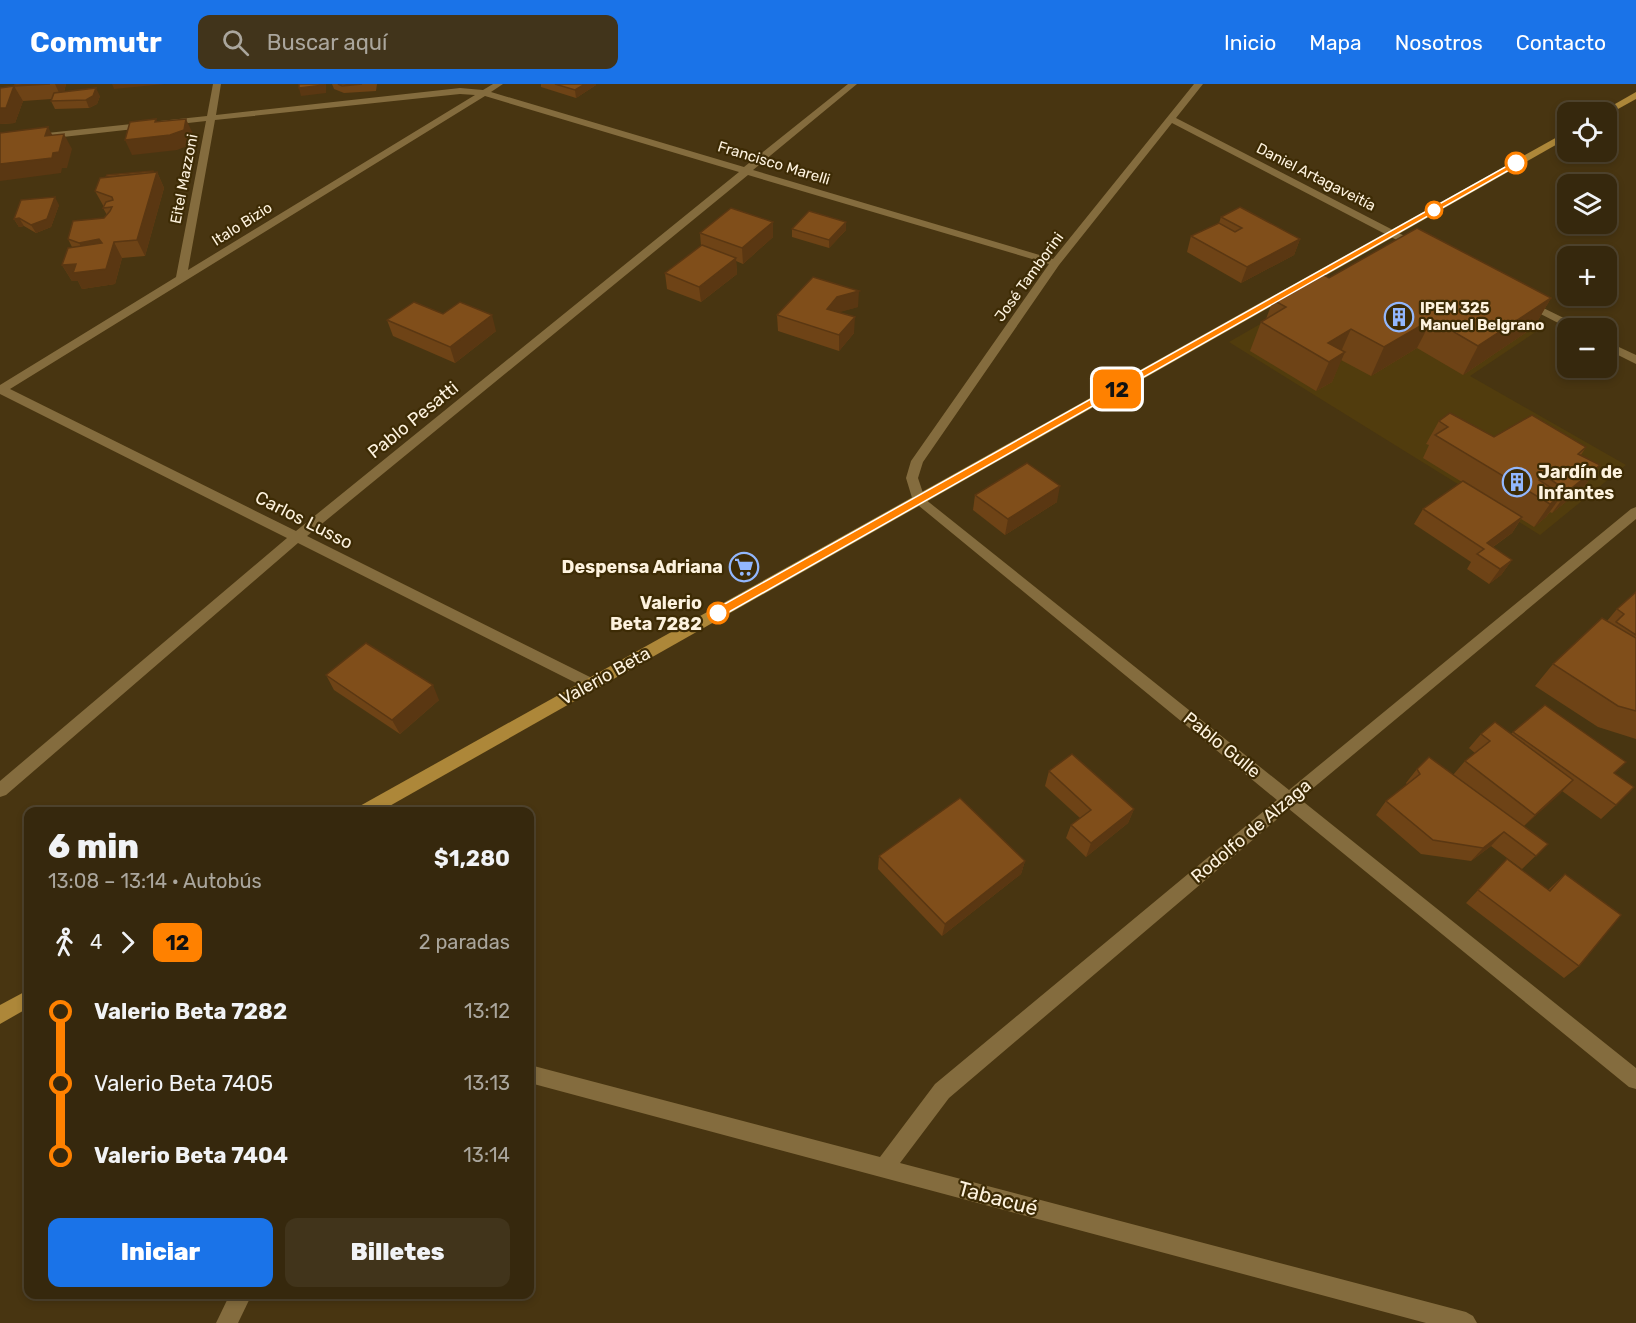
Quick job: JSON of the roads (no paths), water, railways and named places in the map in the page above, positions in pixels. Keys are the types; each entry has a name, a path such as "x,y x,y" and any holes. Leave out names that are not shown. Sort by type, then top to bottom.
{"main road":[{"path":"1617,106 1636,95"},
{"name":"Valerio Beta","path":"373,807 920,501 1557,140"},
{"path":"0,1015 24,1001"}],"street":[{"name":"Eitel Mazzoni","path":"181,279 217,84"},
{"name":"Italo Bizio","path":"0,390 499,84"},
{"name":"Pablo Pesatti","path":"0,790 298,536 854,84"},
{"name":"José Tamborini","path":"920,501 912,478 917,461 1055,262 1199,84"},
{"name":"Francisco Marelli","path":"0,141 460,91 484,93 1055,262"},
{"name":"Daniel Artagaveitía","path":"1171,119 1433,255"},
{"path":"1514,297 1557,318"},
{"path":"1617,350 1636,360"},
{"name":"Carlos Lusso","path":"0,390 298,536 591,684"},
{"name":"Pablo Gulle","path":"920,501 1636,1080"},
{"name":"Rodolfo de Alzaga","path":"884,1168 942,1091 1289,799 1636,512"},
{"name":"Tabacué","path":"534,1075 1466,1323"},
{"path":"227,1323 239,1299"}],"place":[{"name":"IPEM 325 Manuel Belgrano","path":"1399,317"},
{"name":"Jardín de Infantes","path":"1517,482"},
{"name":"Despensa Adriana","path":"744,567"},
{"name":"Valerio Beta 7282","path":"718,613"}]}
